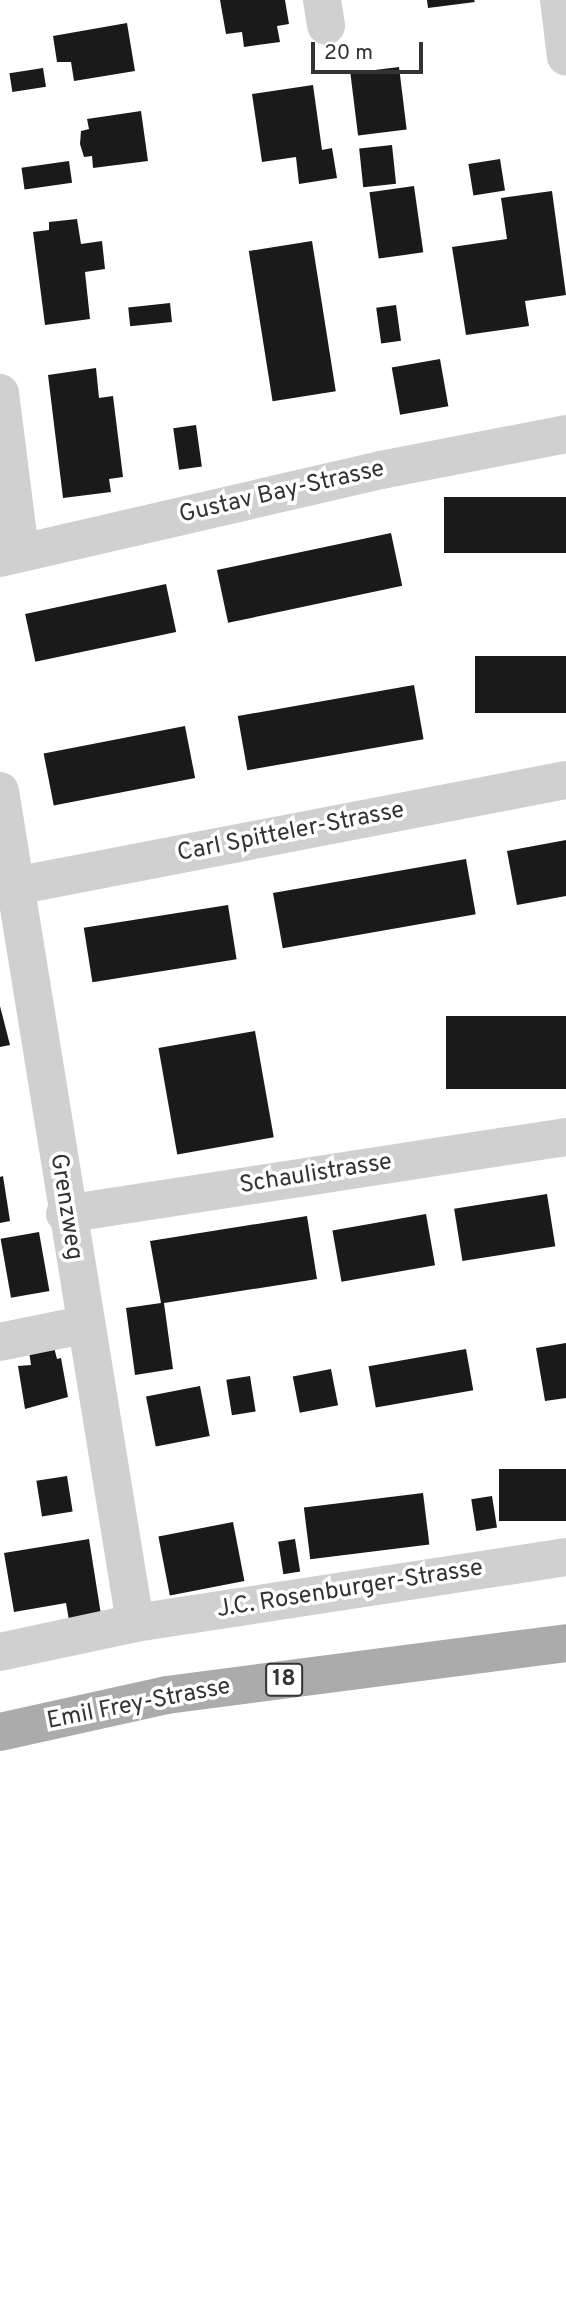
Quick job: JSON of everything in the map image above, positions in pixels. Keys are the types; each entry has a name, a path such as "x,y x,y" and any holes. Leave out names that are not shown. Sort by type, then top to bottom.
{"main road":[{"name":"Emil Frey-Strasse","path":"2,1731 167,1695 566,1643"}],"street":[{"path":"559,0 566,56"},
{"path":"0,393 10,555"},
{"name":"Gustav Bay-Strasse","path":"10,555 381,470 566,434"},
{"name":"Carl Spitteler-Strasse","path":"15,886 566,779"},
{"name":"Grenzweg","path":"0,791 15,886 15,978 65,1213 135,1623"},
{"name":"Schaulistrasse","path":"65,1213 566,1136"},
{"path":"0,1342 83,1325"},
{"name":"J.C. Rosenburger-Strasse","path":"0,1653 135,1623 566,1557"}],"building":[{"path":"220,0 285,0 289,24 277,26 280,42 244,47 242,32 226,34"},
{"path":"427,0 474,0 475,2 428,8"},
{"path":"127,23 135,71 74,81 71,62 57,62 53,36"},
{"path":"399,67 407,130 358,136 350,73"},
{"path":"43,68 46,87 12,92 9,73"},
{"path":"313,85 322,150 332,148 337,178 299,184 296,157 262,162 252,94"},
{"path":"141,111 148,161 93,168 92,156 84,157 80,144 81,131 89,129 87,119"},
{"path":"392,145 396,184 363,187 359,148"},
{"path":"500,159 505,191 473,196 468,164"},
{"path":"69,161 72,183 25,189 21,168"},
{"path":"414,186 423,252 379,259 369,192"},
{"path":"552,191 566,295 525,301 529,326 466,335 452,247 507,239 501,198"},
{"path":"77,219 81,244 102,241 105,269 85,272 90,319 45,325 33,232 49,230 49,222"},
{"path":"312,241 336,391 273,401 249,251"},
{"path":"170,303 172,322 130,326 128,307"},
{"path":"396,305 401,341 381,343 376,308"},
{"path":"440,359 448,406 400,415 392,368"},
{"path":"96,368 99,398 113,396 123,477 109,479 111,492 63,498 48,375"},
{"path":"196,425 202,467 179,470 173,428"},
{"path":"444,497 566,497 566,553 444,553"},
{"path":"391,533 402,586 228,623 217,570"},
{"path":"166,584 176,632 35,662 25,614"},
{"path":"475,656 566,656 566,713 475,713"},
{"path":"414,685 424,739 247,770 238,716"},
{"path":"185,726 195,778 54,806 44,753"},
{"path":"566,840 566,896 517,905 507,851"},
{"path":"466,859 476,914 283,948 273,893"},
{"path":"228,905 237,959 92,982 84,928"},
{"path":"0,1006 10,1045 0,1047"},
{"path":"446,1016 566,1016 566,1089 446,1089"},
{"path":"255,1031 274,1137 177,1154 158,1048"},
{"path":"3,1176 10,1221 0,1223 0,1177"},
{"path":"547,1194 555,1246 462,1261 454,1209"},
{"path":"426,1214 435,1265 341,1282 332,1230"},
{"path":"307,1216 317,1279 164,1303 173,1369 135,1375 126,1308 161,1303 150,1241"},
{"path":"39,1232 49,1291 11,1298 1,1239"},
{"path":"566,1343 566,1398 545,1401 536,1348"},
{"path":"54,1347 57,1359 61,1358 68,1397 25,1409 18,1366 31,1365 29,1351"},
{"path":"466,1349 473,1390 376,1408 369,1366"},
{"path":"331,1369 338,1405 300,1413 293,1376"},
{"path":"250,1376 256,1412 232,1415 226,1380"},
{"path":"200,1386 210,1436 156,1447 146,1396"},
{"path":"499,1469 566,1469 566,1521 499,1521"},
{"path":"67,1476 73,1512 42,1516 36,1481"},
{"path":"423,1493 429,1545 310,1559 304,1508"},
{"path":"492,1496 497,1528 476,1531 471,1499"},
{"path":"233,1522 244,1581 170,1595 158,1537"},
{"path":"89,1539 102,1621 70,1626 66,1603 14,1612 4,1553"},
{"path":"295,1539 300,1572 283,1574 278,1542"}]}
